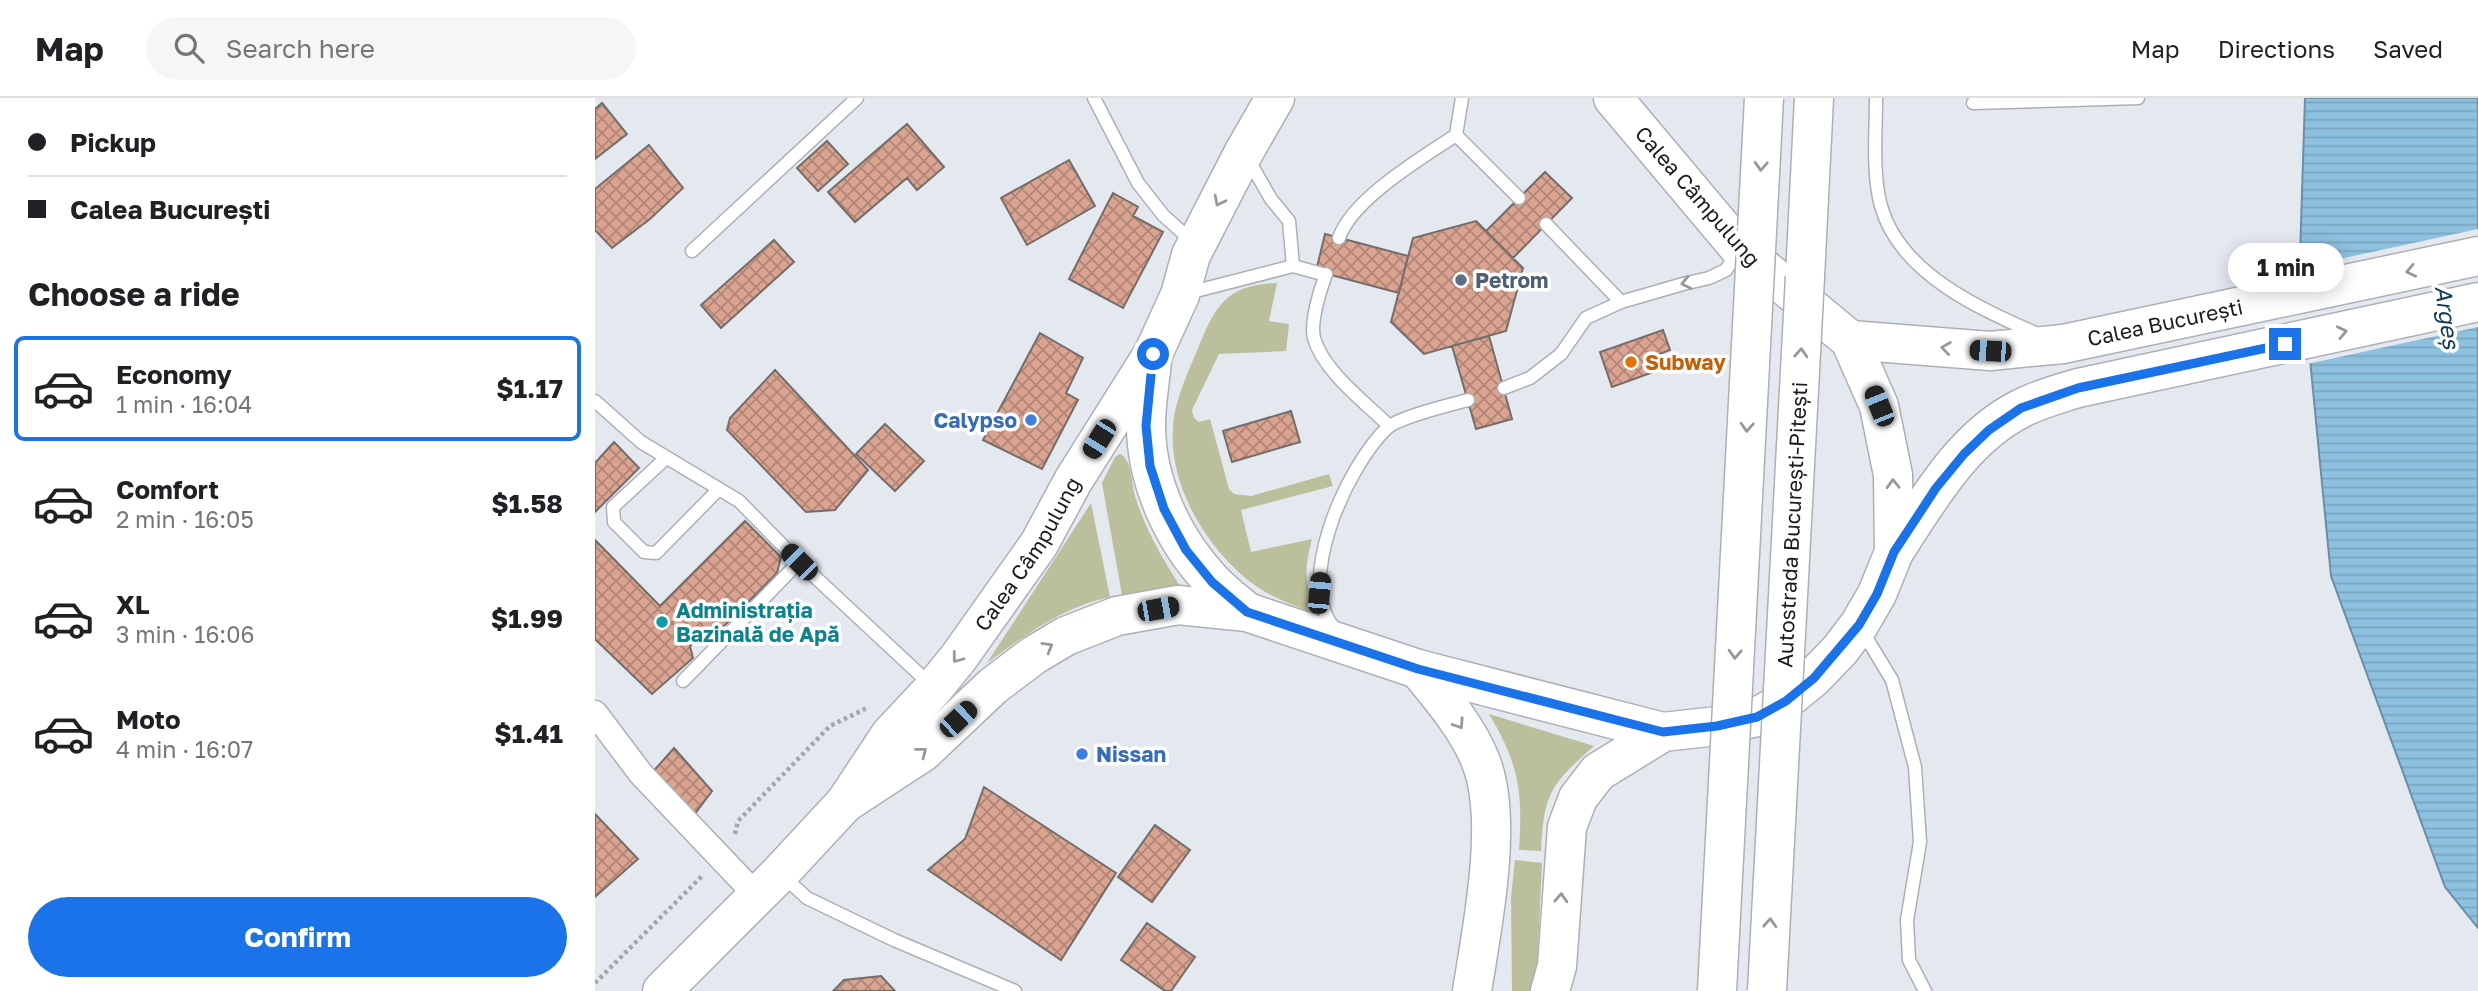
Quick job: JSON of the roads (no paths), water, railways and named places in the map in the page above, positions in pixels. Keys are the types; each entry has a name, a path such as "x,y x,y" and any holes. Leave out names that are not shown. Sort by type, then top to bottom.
{"main road":[{"name":"Calea Câmpulung","path":"662,991 845,803 890,735 934,688 1039,544 1073,481 1153,354 1180,295 1191,255 1275,98"},
{"name":"Calea Câmpulung","path":"845,803 923,752 993,686 1034,655 1066,636 1117,617 1178,606 1247,612 1418,669 1663,732 1717,726 1757,717 1786,701 1814,678 1859,625 1877,594 1894,552 1893,475 1879,406 1850,340 1739,248 1613,98"},
{"path":"1717,991 1764,98"},
{"name":"Autostrada București-Pitești","path":"1767,991 1814,98"},
{"name":"Calea București","path":"1850,340 1990,351 2063,344 2478,256"},
{"path":"1894,552 1936,488 1964,454 1989,430 2021,408 2078,388 2478,302"},
{"path":"1153,354 1146,426 1150,466 1164,509 1186,550 1212,582 1247,612"},
{"path":"1418,669 1471,742 1490,791 1487,894 1496,991"},
{"path":"1557,983 1566,836 1578,798 1605,767 1663,732"},
{"path":"1472,991 1487,894"}],"street":[{"path":"595,713 641,774 720,858 768,885"}],"lane":[{"path":"692,251 857,98"},
{"path":"1094,98 1138,183 1163,215 1196,246"},
{"path":"1339,238 1343,225 1361,206 1456,135 1462,98"},
{"path":"1876,98 1877,169 1881,204 1889,229 1905,252 1925,270 1967,299 2063,344"},
{"path":"1973,103 2138,98"},
{"path":"1456,135 1519,198"},
{"path":"1244,152 1271,200 1289,221 1293,266"},
{"path":"1546,224 1621,302"},
{"path":"1504,388 1530,378 1561,354 1587,318 1621,302 1709,278 1726,270 1739,248"},
{"path":"1180,295 1293,266 1326,274 1317,303 1314,337 1325,359 1345,384 1389,426"},
{"path":"1353,648 1329,623 1319,593 1323,557 1338,506 1365,453 1389,426 1468,400"},
{"path":"595,401 641,442 664,458 739,501 799,562 934,688"},
{"path":"664,458 613,508 614,522 644,552 656,553 719,489"},
{"path":"683,681 799,562"},
{"path":"1859,625 1892,680 1915,767 1920,842 1907,920 1909,960 1925,991"},
{"path":"768,885 807,898 894,940 1015,991"}],"water":[{"name":"Argeș","path":"2305,98 2478,98 2478,928 2445,887 2331,576 2300,256"}],"place":[{"name":"Petrom","path":"1461,280"},
{"name":"Subway","path":"1631,362"},
{"name":"Calypso","path":"1031,420"},
{"name":"Administrația Bazinală de Apă","path":"662,622"},
{"name":"Nissan","path":"1082,754"}]}
